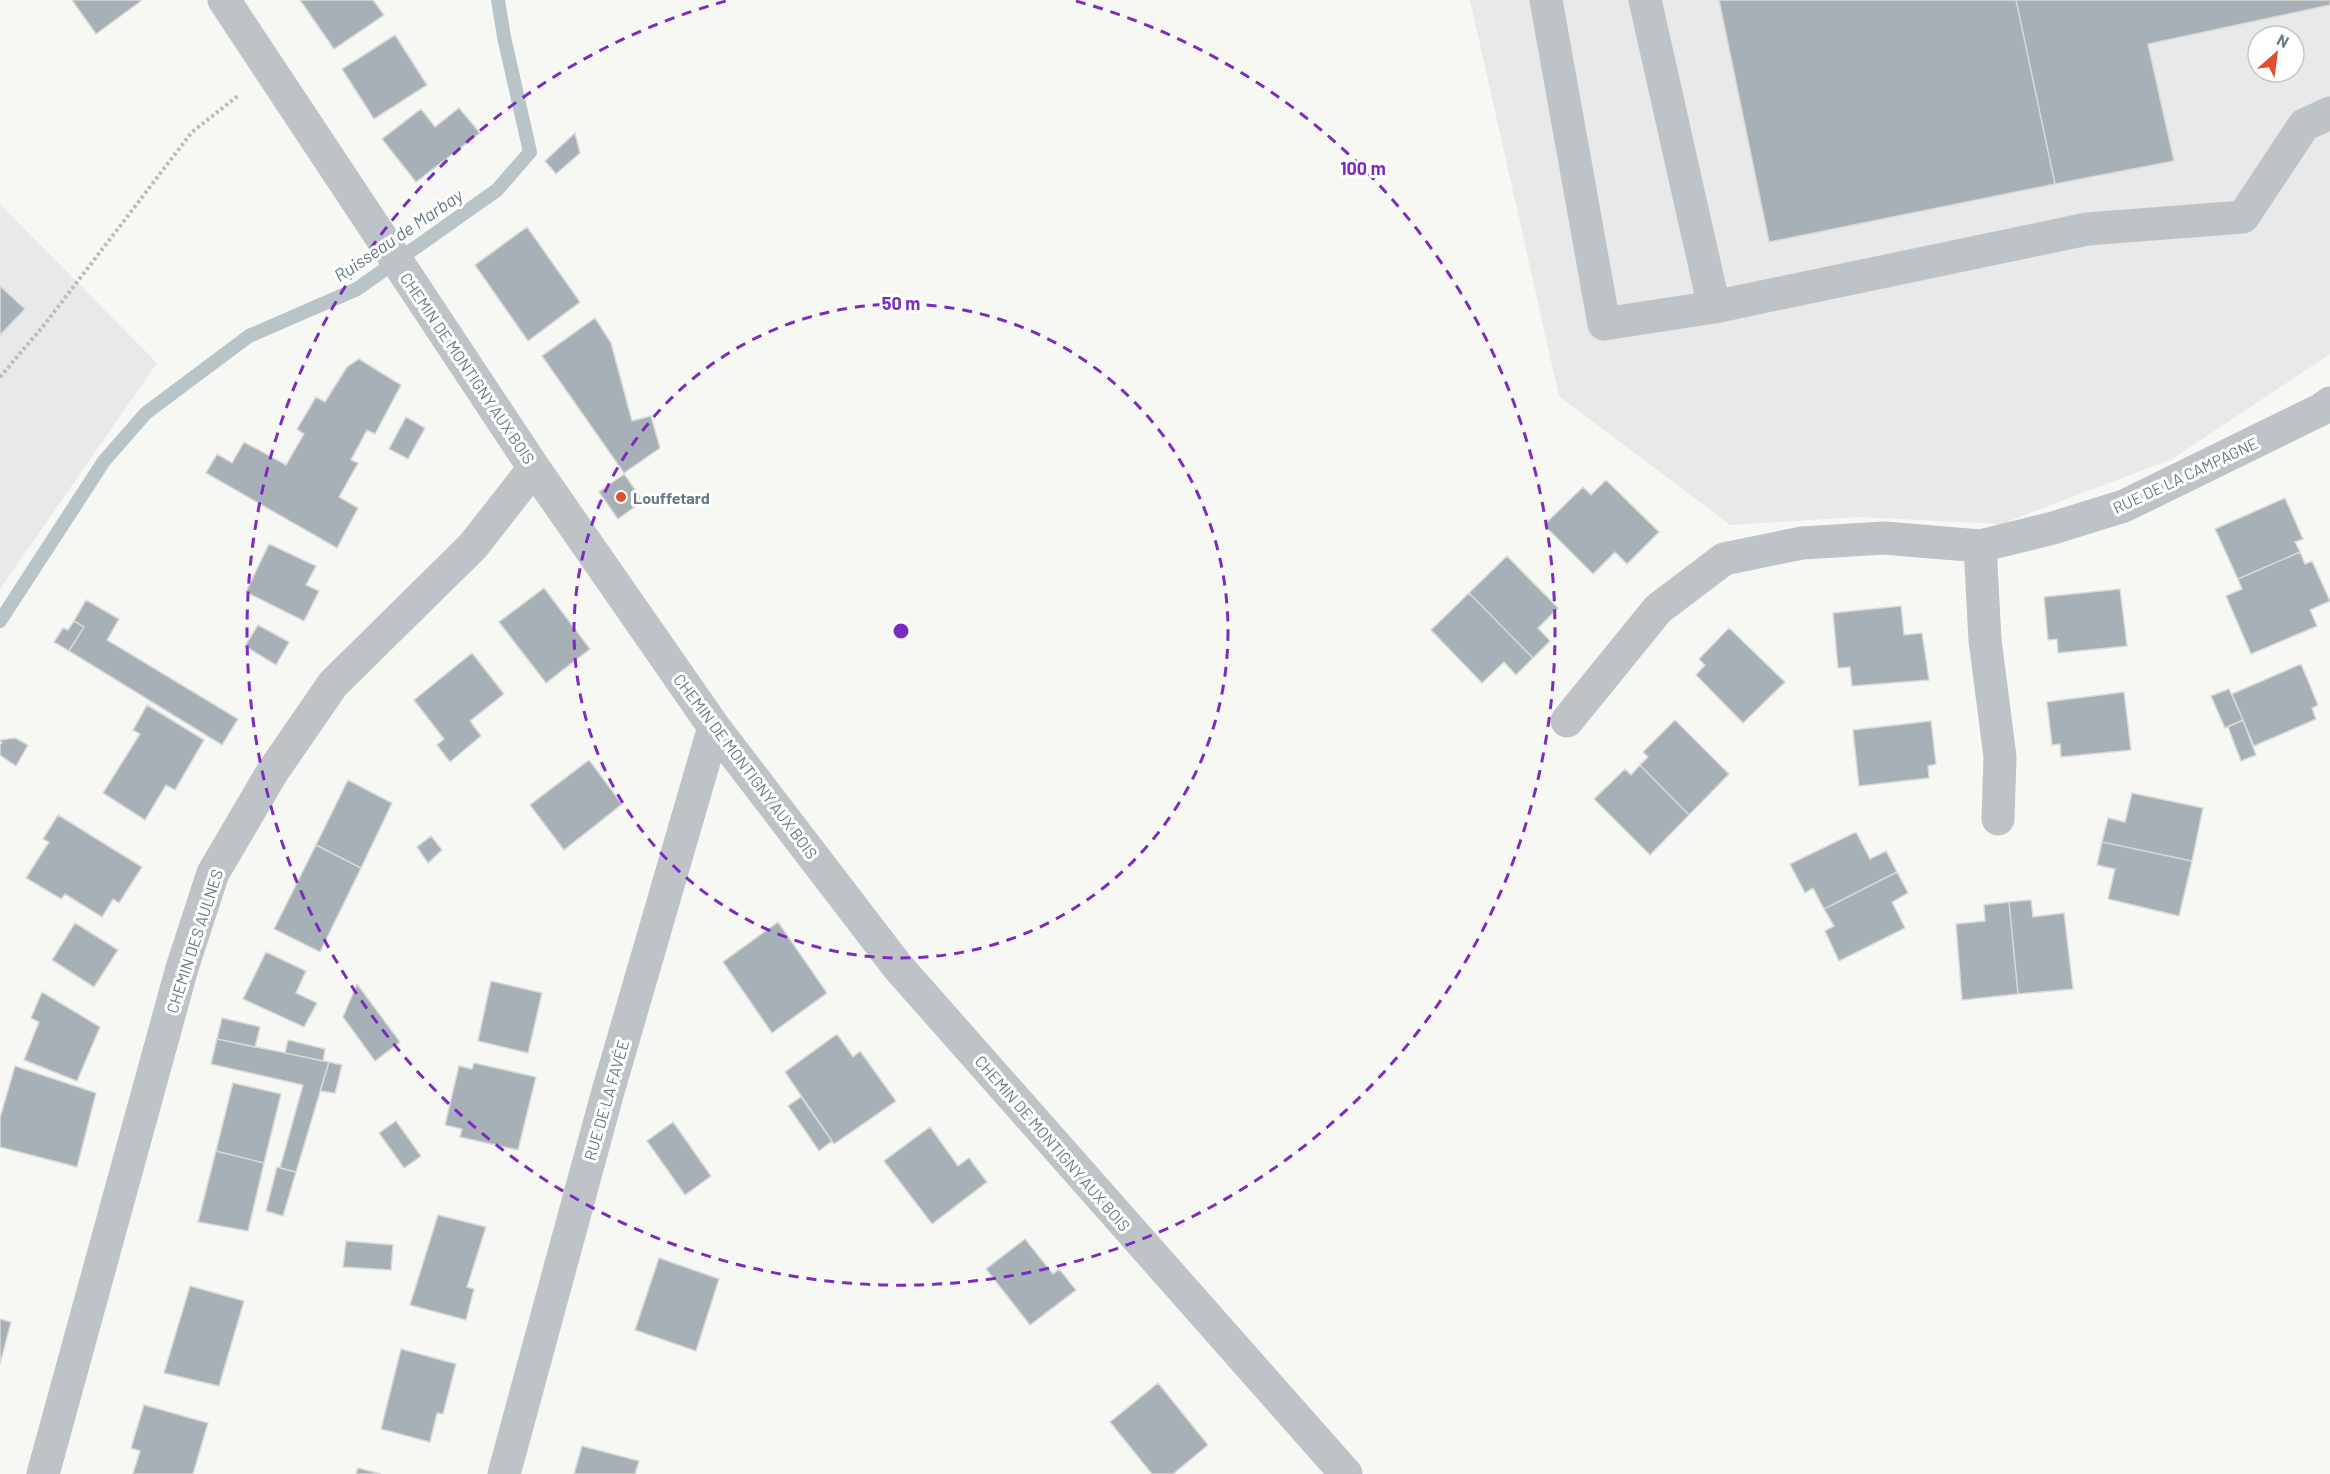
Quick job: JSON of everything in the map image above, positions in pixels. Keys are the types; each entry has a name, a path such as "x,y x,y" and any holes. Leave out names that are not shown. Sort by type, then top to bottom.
{"street":[{"name":"CHEMIN DE MONTIGNY AUX BOIS","path":"224,0 534,468 714,727 898,967 1346,1474"},
{"path":"1546,0 1604,324 1714,307 2087,229 2243,217 2304,125 2330,113"},
{"path":"1645,0 1714,307"},
{"name":"RUE DE LA CAMPAGNE","path":"1567,721 1658,609 1724,559 1802,543 1884,538 1980,546 2053,528 2124,506 2327,414"},
{"name":"CHEMIN DES AULNES","path":"43,1474 182,968 213,873 273,771 333,684 473,546 534,468"},
{"path":"1980,546 1985,640 2000,757 1998,819"},
{"name":"RUE DE LA FAVÉE","path":"504,1474 607,1095 714,727"}],"path":[{"path":"0,377 45,324 192,132 270,71"}],"shaded area":[{"path":"1470,0 2330,0 2330,354 2172,459 2001,524 1860,517 1730,525 1559,396"},
{"path":"0,204 157,363 0,589"}],"building":[{"path":"72,0 140,0 141,1 96,34"},
{"path":"300,0 373,0 384,15 334,49"},
{"path":"1719,0 2016,0 2055,184 1769,242"},
{"path":"2016,0 2330,0 2330,5 2148,44 2174,161 2055,184"},
{"path":"395,35 427,85 374,119 342,69"},
{"path":"459,108 480,133 416,182 382,139 421,109 435,127"},
{"path":"575,133 580,153 556,174 545,161"},
{"path":"527,227 580,302 528,341 475,265"},
{"path":"0,286 25,309 0,335"},
{"path":"595,318 611,343 632,421 651,416 660,448 624,473 542,356"},
{"path":"359,359 401,385 375,434 367,430 351,460 358,463 339,497 358,508 337,548 206,473 217,454 232,463 244,442 286,465 304,434 297,429 316,397 325,402 347,367"},
{"path":"406,417 425,428 408,459 389,449"},
{"name":"Louffetard","path":"624,474 643,501 618,519 599,492"},
{"path":"1606,480 1659,532 1627,564 1615,552 1593,574 1544,525 1583,487 1591,495"},
{"path":"2285,498 2303,539 2295,542 2300,552 2238,579 2215,529"},
{"path":"269,544 316,566 306,585 319,591 304,621 246,592"},
{"path":"2300,552 2305,564 2312,561 2330,601 2310,610 2317,626 2251,654 2226,596 2242,589 2238,579"},
{"path":"1507,556 1558,608 1538,628 1550,641 1533,658 1469,593"},
{"path":"544,588 590,649 546,683 499,622"},
{"path":"2120,589 2127,646 2058,653 2057,639 2048,640 2044,597"},
{"path":"1469,593 1533,658 1516,675 1504,662 1482,683 1431,630"},
{"path":"86,600 119,619 107,640 238,719 222,745 69,651 84,627 74,621"},
{"path":"1901,606 1904,635 1922,633 1929,680 1852,686 1850,667 1838,668 1833,613"},
{"path":"74,621 84,627 69,651 54,642 63,628 68,630"},
{"path":"258,625 289,642 276,665 245,646"},
{"path":"1729,628 1785,682 1743,723 1696,675 1705,665 1699,659"},
{"path":"472,653 504,694 470,721 481,736 450,762 437,745 444,739 414,700"},
{"path":"2301,664 2318,705 2312,708 2316,719 2254,746 2232,694"},
{"path":"2229,689 2243,720 2225,728 2211,696"},
{"path":"2124,692 2131,750 2061,757 2060,744 2052,745 2047,702"},
{"path":"147,705 204,740 175,790 166,785 145,820 103,793 140,734 133,730"},
{"path":"1675,720 1729,774 1689,815 1640,765 1648,757 1643,752"},
{"path":"2243,720 2256,755 2241,761 2228,727"},
{"path":"1931,721 1936,764 1928,766 1929,778 1859,786 1853,730"},
{"path":"15,738 28,745 16,766 0,755 2,743 0,740"},
{"path":"589,760 622,804 564,850 530,805"},
{"path":"1640,765 1689,815 1650,855 1594,799 1625,769 1631,775"},
{"path":"348,780 392,803 361,868 316,845"},
{"path":"2132,793 2203,808 2192,861 2102,842 2108,818 2125,822"},
{"path":"58,815 142,867 119,903 113,899 102,917 65,894 61,899 26,878 49,842 43,839"},
{"path":"1856,832 1870,859 1886,851 1897,872 1824,909 1813,888 1805,893 1790,864"},
{"path":"431,836 442,850 428,863 417,847"},
{"path":"2102,842 2192,861 2179,916 2108,899 2115,869 2097,865"},
{"path":"316,845 361,868 320,952 274,929"},
{"path":"1897,872 1908,893 1892,902 1905,928 1839,961 1825,931 1834,926 1824,909"},
{"path":"2031,900 2033,917 2064,913 2073,989 2018,994 2009,902"},
{"path":"2009,902 2018,994 1962,1000 1956,924 1985,921 1984,905"},
{"path":"778,922 827,993 772,1033 723,962"},
{"path":"75,923 118,950 94,987 52,960"},
{"path":"266,952 306,971 296,993 317,1003 304,1027 243,999"},
{"path":"491,981 542,993 528,1053 478,1041"},
{"path":"357,984 400,1042 375,1061 343,1017"},
{"path":"42,992 100,1027 77,1081 24,1060 39,1022 31,1018"},
{"path":"222,1018 260,1027 255,1047 217,1039"},
{"path":"837,1034 853,1057 860,1051 896,1101 834,1144 785,1072"},
{"path":"217,1039 329,1062 296,1172 280,1168 303,1085 211,1064"},
{"path":"288,1040 325,1049 323,1061 285,1053"},
{"path":"329,1062 342,1065 335,1093 320,1091"},
{"path":"474,1063 536,1077 518,1150 460,1137 462,1129 445,1125 459,1066 472,1069"},
{"path":"15,1066 96,1093 77,1167 0,1147 0,1118"},
{"path":"233,1083 281,1094 264,1163 216,1151"},
{"path":"801,1097 832,1141 819,1151 788,1106"},
{"path":"396,1121 421,1156 404,1168 379,1133"},
{"path":"673,1122 711,1176 685,1195 647,1141"},
{"path":"930,1127 958,1166 969,1158 987,1182 932,1224 884,1161"},
{"path":"216,1151 264,1163 248,1231 198,1222"},
{"path":"277,1167 296,1172 283,1216 266,1211"},
{"path":"438,1215 486,1227 467,1287 474,1289 466,1320 410,1305"},
{"path":"1025,1239 1053,1274 1059,1269 1076,1290 1030,1325 986,1269"},
{"path":"346,1241 393,1245 391,1270 343,1267"},
{"path":"659,1258 719,1279 696,1351 635,1330"},
{"path":"190,1286 244,1301 219,1386 164,1373"},
{"path":"0,1319 11,1322 0,1364"},
{"path":"401,1349 456,1364 443,1414 437,1413 430,1442 381,1429"},
{"path":"1158,1383 1208,1445 1173,1474 1152,1474 1110,1422"},
{"path":"144,1405 208,1423 193,1474 133,1474 140,1451 131,1448"},
{"path":"582,1446 639,1461 635,1474 574,1474"},
{"path":"358,1468 381,1474 356,1474"}],"waterway":[{"name":"Ruisseau de Marbay","path":"0,621 104,461 146,413 249,336 357,289 497,190 530,152 498,0"}],"place":[{"name":"Louffetard","path":"621,497"}]}
